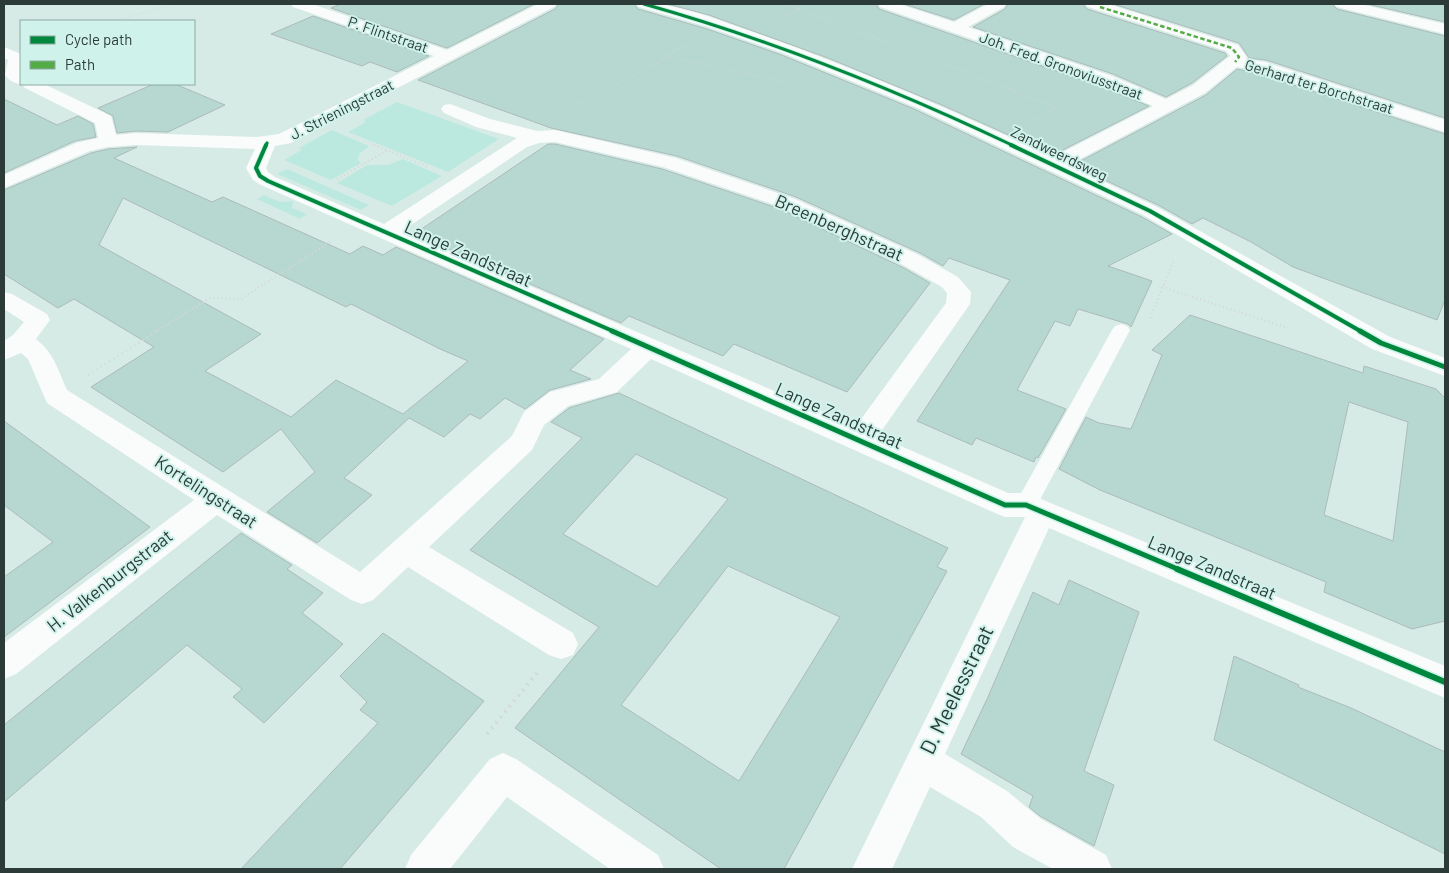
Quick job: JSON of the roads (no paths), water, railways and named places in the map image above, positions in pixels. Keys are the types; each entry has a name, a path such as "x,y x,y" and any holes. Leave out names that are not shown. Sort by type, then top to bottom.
{"street":[{"name":"P. Flintstraat","path":"298,4 449,56"},
{"name":"J. Strieningstraat","path":"4,182 83,147 108,141 136,139 267,143 293,135 549,4"},
{"name":"Zandweerdsweg","path":"644,4 714,24 786,49 921,103 1150,211 1381,343 1445,367"},
{"name":"Joh. Fred. Gronoviusstraat","path":"885,4 1106,80 1168,106"},
{"path":"955,28 999,4"},
{"path":"1342,4 1445,29"},
{"name":"Gerhard ter Borchstraat","path":"1096,5 1232,48 1240,57 1235,62"},
{"path":"4,52 17,58 14,75 20,78"},
{"path":"1053,165 1199,89 1235,62"},
{"name":"Gerhard ter Borchstraat","path":"1235,62 1259,66 1445,126"},
{"path":"33,85 104,120 108,141"},
{"name":"Breenberghstraat","path":"450,109 484,123 532,136 555,136 668,162 788,203 911,260 950,282 959,292 958,304 861,440"},
{"name":"Breenberghstraat","path":"386,232 532,136"},
{"name":"Lange Zandstraat","path":"267,143 256,168 260,176 861,440 1005,506 1034,508 1445,682"},
{"path":"4,299 38,320 13,347"},
{"name":"Kortelingstraat","path":"13,347 39,354 56,396 362,590 522,443 534,419 559,399 608,386 648,347"},
{"name":"H. Valkenburgstraat","path":"4,663 216,499"},
{"name":"D. Meelesstraat","path":"872,869 923,762 1034,508"},
{"path":"407,550 561,644"},
{"path":"923,762 994,804 1027,833 1092,869"},
{"path":"425,869 503,772 644,869"}],"lane":[{"path":"1034,508 1121,330"}]}
